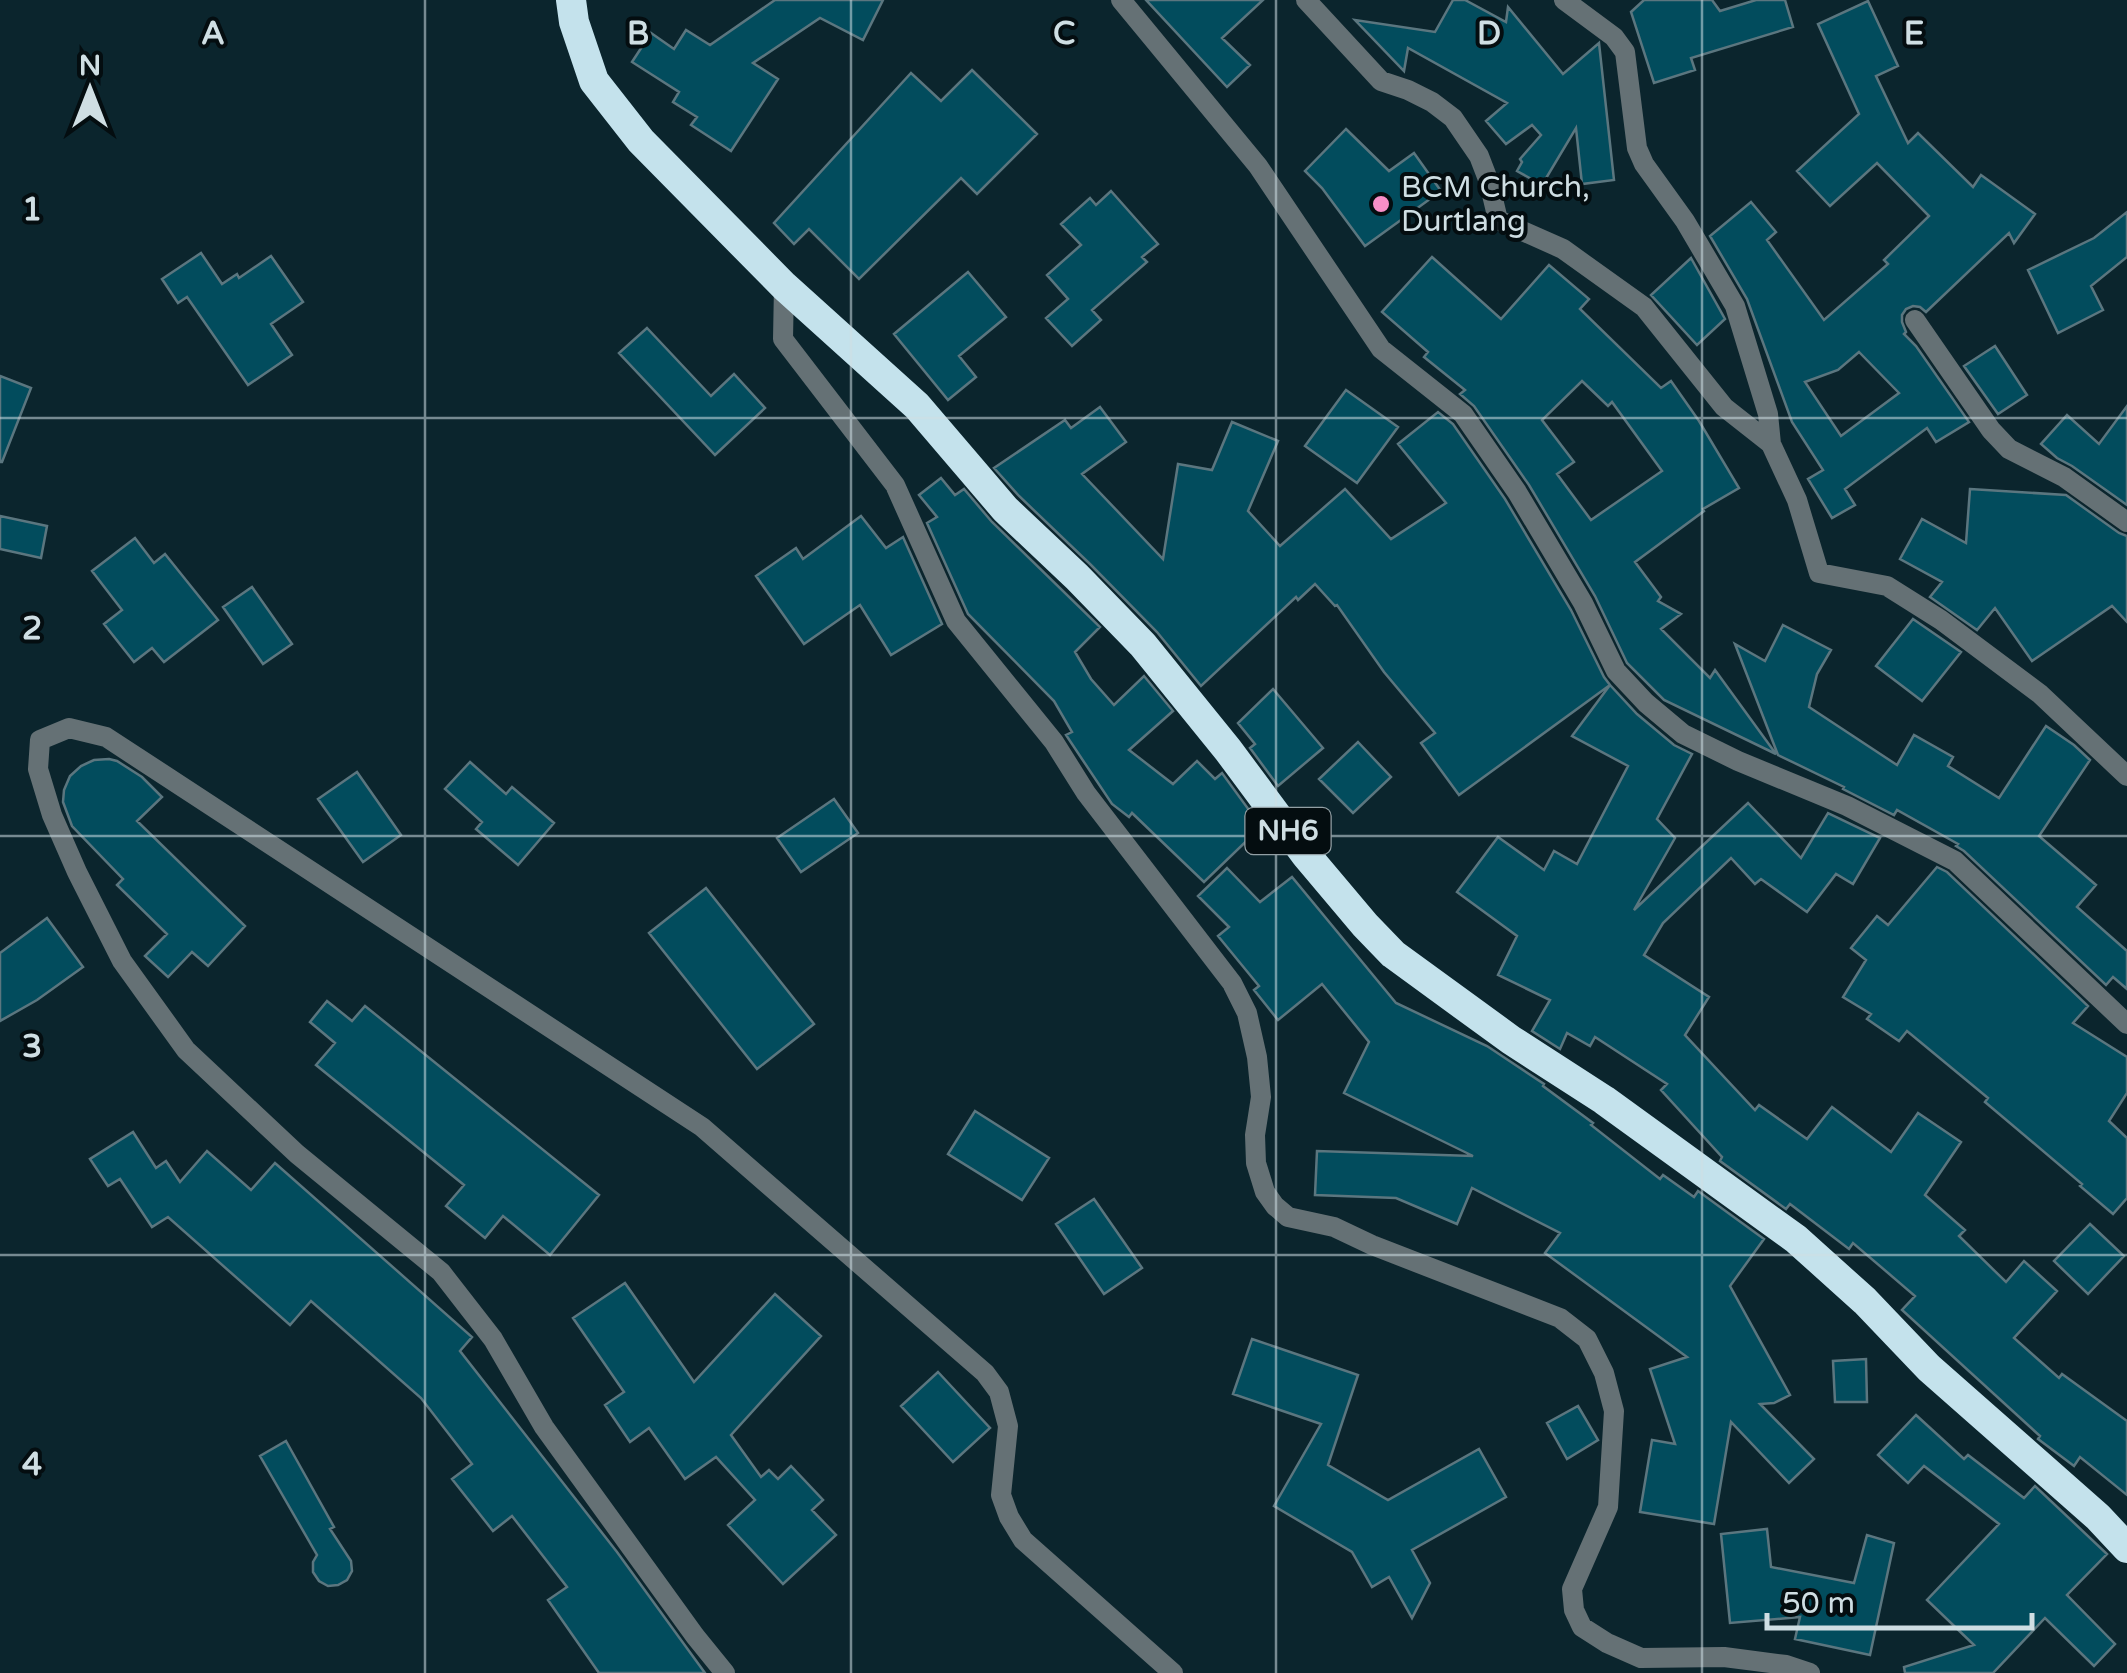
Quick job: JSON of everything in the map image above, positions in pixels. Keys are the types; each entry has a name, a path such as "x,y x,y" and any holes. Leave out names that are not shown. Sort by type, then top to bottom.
{"highway":[{"name":"NH6","path":"571,0 574,22 594,81 641,142 784,286 917,406 1004,509 1078,577 1143,645 1306,855 1393,954 1796,1238 1865,1301 1929,1368 2098,1517 2127,1548"}],"street":[{"path":"1121,0 1258,166 1382,349 1464,414 1518,492 1583,602 1616,671 1646,703 1683,734 1848,806 1956,861 2127,1024"},
{"path":"1306,0 1381,81 1432,102 1453,118 1479,156 1490,182 1498,220 1564,250 1644,307 1724,407 1771,444"},
{"path":"1564,0 1604,29 1626,52 1637,148 1644,164 1686,221 1735,306 1768,414 1771,444 1797,500 1819,573 1887,586 1941,620 2040,694 2127,776"},
{"path":"784,286 783,338 895,485 956,621 1054,742 1086,793 1232,983 1247,1013 1257,1057 1261,1096 1255,1135 1256,1164 1274,1206 1288,1218 1334,1227 1560,1318 1587,1340 1604,1373 1614,1411 1608,1507 1572,1590 1574,1610 1582,1627 1607,1644 1640,1658 1724,1657 1786,1664 1810,1673"},
{"path":"1916,320 1991,430 2009,450 2064,477 2127,522"},
{"path":"725,1673 544,1428 493,1340 441,1272 297,1154 186,1050 122,961 78,872 52,815 38,769 40,740 69,728 106,737 702,1127 985,1373 998,1392 1008,1426 1001,1495 1023,1540 1173,1673"}],"building":[{"path":"775,0 883,0 863,40 820,18 753,63 778,79 731,151 691,125 697,117 673,102 679,92 632,62 651,33 674,49 686,30 710,45"},
{"path":"1146,0 1263,0 1222,38 1250,65 1227,87"},
{"path":"1453,0 1465,0 1506,22 1508,7 1563,74 1599,43 1614,180 1582,184 1576,128 1542,185 1517,171 1520,159 1541,135 1532,125 1506,144 1486,121 1507,103 1408,48 1404,71 1355,20 1435,32"},
{"path":"1644,0 1712,0 1720,11 1756,0 1785,0 1793,27 1691,58 1695,70 1654,83 1631,12"},
{"path":"1868,1 1898,66 1876,76 1908,143 1918,133 1973,187 1981,175 2035,214 2014,243 2009,233 1926,312 1913,306 1902,315 1904,334 1969,422 1936,442 1927,428 1845,489 1855,505 1832,518 1808,479 1823,470 1792,422 1747,299 1710,236 1751,202 1776,232 1767,240 1824,320 1888,264 1884,260 1929,216 1877,163 1830,206 1797,171 1859,114 1818,24","holes":["1859,352 1899,393 1841,436 1805,382 1838,370"]},
{"path":"972,70 1037,134 977,194 961,178 859,279 809,229 794,244 774,223 911,73 941,101"},
{"path":"1346,129 1389,171 1414,153 1441,191 1365,246 1305,171"},
{"path":"1111,191 1158,244 1142,257 1147,262 1092,310 1101,320 1072,346 1046,318 1068,299 1047,275 1081,245 1061,224 1090,198 1096,205"},
{"path":"2127,212 2127,257 2091,286 2103,310 2058,333 2028,270 2094,238"},
{"path":"201,253 222,284 237,274 239,278 271,256 303,302 271,324 292,355 248,385 187,297 178,303 162,279"},
{"path":"1432,257 1501,319 1549,265 1589,299 1580,309 1661,388 1671,381 1739,488 1703,509 1635,562 1661,597 1658,601 1681,614 1661,629 1710,678 1715,670 1776,754 1664,700 1627,663 1595,596 1529,485 1474,406 1460,394 1465,390 1424,357 1428,352 1382,312","holes":["1582,381 1608,406 1612,402 1662,471 1591,520 1557,474 1574,462 1542,420"]},
{"path":"1691,258 1725,319 1697,345 1651,295"},
{"path":"968,272 1006,317 959,356 976,377 948,400 894,334"},
{"path":"647,328 711,396 734,374 765,408 715,455 619,353"},
{"path":"1995,346 2027,395 1998,414 1964,366"},
{"path":"0,376 31,388 2,462 0,462"},
{"path":"1346,390 1398,427 1357,483 1305,446"},
{"path":"2127,406 2127,505 2041,444 2067,415 2099,444"},
{"path":"1100,407 1126,442 1082,474 1163,559 1178,464 1212,470 1232,422 1278,441 1248,511 1280,546 1345,489 1391,539 1446,503 1398,444 1438,412 1453,424 1505,499 1610,685 1459,795 1421,743 1435,733 1384,672 1337,605 1315,584 1201,686 1157,632 994,468 1065,420 1071,428"},
{"path":"941,478 955,495 964,489 992,522 1100,627 1075,652 1091,679 1114,705 1144,676 1173,711 1129,750 1173,784 1197,761 1215,779 1222,773 1261,827 1204,882 1132,813 1129,817 1112,804 1066,735 1072,732 1054,701 968,614 927,523 937,517 919,495"},
{"path":"1970,489 2066,495 2127,536 2127,622 2112,606 2032,661 1995,608 1977,630 1930,597 1942,582 1900,559 1922,519 1966,543"},
{"path":"0,516 47,526 41,558 0,549"},
{"path":"861,516 886,548 903,537 942,624 891,655 860,605 804,644 756,576 796,548 803,559"},
{"path":"135,538 154,563 165,554 218,620 164,662 152,648 134,662 104,624 122,610 92,571"},
{"path":"252,587 292,644 263,664 223,607"},
{"path":"1913,619 1961,652 1922,701 1876,666"},
{"path":"1783,625 1831,650 1817,674 1809,707 1897,765 1914,735 1953,757 1948,766 1999,798 2046,726 2090,760 2039,836 2096,885 2077,907 2127,951 2127,989 2113,977 2106,985 1958,844 1897,810 1894,815 1778,755 1735,644 1765,661"},
{"path":"1610,685 1637,714 1674,745 1692,754 1657,819 1675,838 1634,910 1748,803 1801,858 1828,813 1880,838 1853,884 1836,874 1807,912 1761,879 1755,884 1731,858 1663,923 1644,955 1709,997 1685,1035 1755,1110 1759,1105 1807,1139 1832,1107 1891,1152 1918,1113 1961,1142 1925,1195 1965,1230 1959,1236 2006,1282 2024,1261 2057,1291 2014,1338 2059,1378 2062,1374 2127,1421 2127,1495 2080,1457 2074,1466 2038,1439 2040,1436 1902,1310 1915,1296 1853,1243 1849,1249 1790,1204 1786,1209 1720,1161 1722,1157 1661,1090 1667,1084 1595,1037 1590,1046 1567,1033 1560,1049 1532,1031 1550,1000 1498,975 1517,936 1457,892 1498,837 1544,870 1554,851 1577,864 1628,766 1572,736"},
{"path":"1273,689 1323,748 1278,786 1250,748 1255,744 1238,723"},
{"path":"1358,742 1391,777 1353,813 1319,779"},
{"path":"109,759 142,777 162,797 137,821 245,926 208,966 192,952 168,977 145,956 167,934 117,885 123,879 72,826 63,802 70,776 94,760"},
{"path":"470,762 506,794 512,787 554,823 518,865 476,829 482,822 445,789"},
{"path":"357,772 401,835 363,862 318,799"},
{"path":"834,799 858,833 801,872 777,838"},
{"path":"1937,867 1947,872 2088,1006 2073,1023 2127,1057 2127,1093 2109,1121 2127,1138 2127,1198 2113,1214 1985,1102 1988,1098 1907,1031 1899,1041 1867,1019 1871,1014 1843,997 1866,960 1851,948 1877,916 1888,925"},
{"path":"1227,868 1260,902 1292,877 1396,1003 1487,1046 1544,1084 1660,1179 1663,1175 1694,1197 1698,1191 1764,1239 1730,1286 1790,1395 1774,1403 1760,1404 1814,1459 1789,1483 1731,1422 1714,1524 1640,1512 1652,1440 1675,1444 1650,1369 1687,1357 1545,1253 1560,1233 1472,1188 1457,1224 1396,1198 1315,1195 1317,1151 1473,1156 1344,1093 1369,1042 1322,984 1278,1020 1254,990 1259,986 1218,936 1229,927 1198,896"},
{"path":"706,888 814,1024 757,1069 649,933"},
{"path":"47,918 83,967 0,1021 0,953"},
{"path":"327,1001 352,1021 365,1006 599,1195 550,1255 503,1216 485,1238 446,1206 464,1185 316,1065 335,1043 310,1022"},
{"path":"975,1111 1049,1158 1022,1200 948,1154"},
{"path":"133,1132 156,1168 166,1161 180,1182 207,1151 251,1190 275,1163 472,1337 460,1351 617,1552 705,1673 599,1673 548,1600 567,1587 512,1516 493,1531 452,1479 472,1464 421,1398 311,1301 290,1325 168,1217 152,1227 120,1179 108,1186 90,1159"},
{"path":"1094,1199 1142,1268 1104,1294 1056,1224"},
{"path":"2090,1224 2124,1256 2088,1294 2054,1261"},
{"path":"625,1283 694,1382 775,1294 821,1336 731,1435 761,1477 769,1470 778,1479 791,1466 823,1500 812,1510 836,1535 783,1584 728,1525 755,1500 716,1457 685,1479 649,1428 630,1442 605,1405 624,1392 573,1318"},
{"path":"1252,1339 1358,1375 1328,1465 1388,1500 1479,1449 1506,1497 1412,1550 1430,1583 1412,1618 1389,1577 1372,1587 1352,1552 1274,1506 1321,1424 1233,1394"},
{"path":"1866,1359 1867,1402 1835,1402 1833,1361"},
{"path":"938,1372 990,1428 953,1462 901,1406"},
{"path":"1578,1406 1598,1440 1567,1459 1547,1423"},
{"path":"1916,1415 1964,1459 1968,1455 2024,1498 2035,1486 2107,1554 2067,1595 2115,1644 2094,1666 2045,1618 1993,1673 1905,1673 1904,1667 1974,1645 1927,1600 1999,1524 1924,1466 1908,1483 1878,1455"},
{"path":"286,1441 334,1527 330,1529 351,1561 352,1571 338,1585 328,1586 313,1572 317,1555 260,1456"},
{"path":"1767,1529 1771,1567 1854,1583 1867,1535 1894,1543 1870,1655 1795,1639 1800,1617 1730,1623 1721,1534"}],"place":[{"name":"BCM Church, Durtlang","path":"1381,204"}]}
